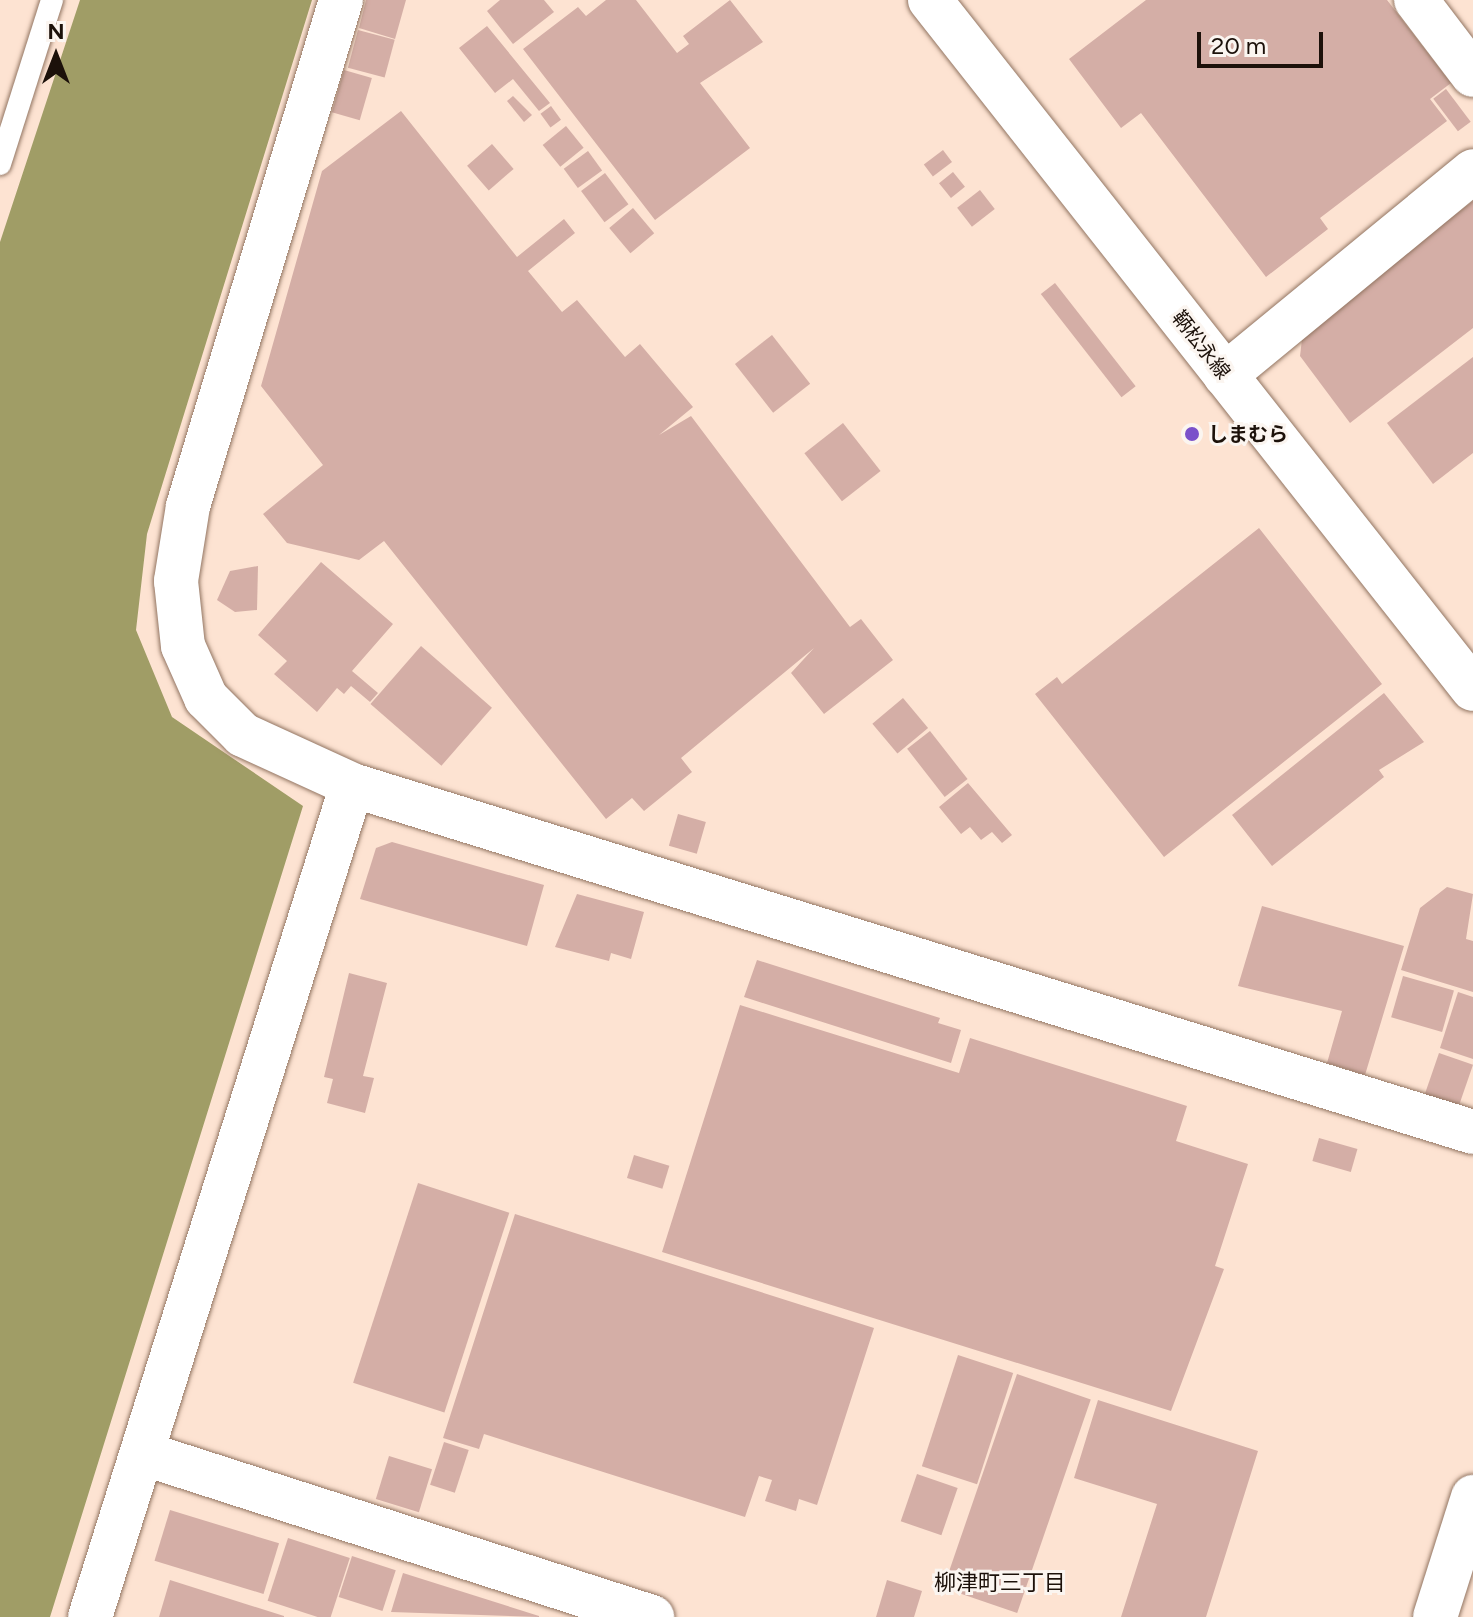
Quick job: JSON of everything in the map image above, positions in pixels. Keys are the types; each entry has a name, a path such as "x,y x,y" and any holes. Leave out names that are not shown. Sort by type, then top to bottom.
{"street":[{"path":"341,0 188,506 176,581 183,646 206,698 243,735 352,785 1473,1132"},
{"name":"鞆松永線","path":"930,0 1473,689"},
{"path":"1416,0 1473,75"},
{"path":"1225,375 1473,171"},
{"path":"90,1617 352,785"},
{"path":"142,1453 652,1617"},
{"path":"1435,1617 1473,1497"}],"lane":[{"path":"0,164 52,0"}],"shaded area":[{"path":"80,0 312,0 147,534 136,630 172,717 303,806 50,1617 0,1617 0,242"}],"building":[{"path":"366,0 406,0 395,39 359,28"},
{"path":"500,0 544,0 554,12 513,44 487,11"},
{"path":"606,0 636,0 677,53 689,44 683,36 730,0 763,42 700,83 750,148 655,220 523,49 578,7 586,16"},
{"path":"1146,0 1387,0 1451,83 1430,99 1447,121 1320,218 1328,229 1266,277 1141,113 1121,128 1069,59"},
{"path":"487,26 550,103 539,111 513,79 495,93 459,48"},
{"path":"358,30 395,40 385,78 348,68"},
{"path":"344,70 372,78 360,120 332,112"},
{"path":"1446,89 1471,122 1458,131 1433,99"},
{"path":"513,96 532,115 524,122 507,101"},
{"path":"551,106 561,120 550,127 540,114"},
{"path":"401,111 517,257 564,219 575,233 528,271 562,312 577,300 625,357 640,344 693,407 659,435 691,416 850,627 861,619 893,660 824,714 791,673 814,648 681,758 692,772 644,811 632,798 606,819 384,541 359,560 287,543 263,514 323,465 261,386 322,171"},
{"path":"566,126 584,148 560,167 543,145"},
{"path":"492,144 514,169 489,191 467,166"},
{"path":"943,150 952,162 933,176 924,164"},
{"path":"588,151 602,170 578,188 564,169"},
{"path":"953,172 965,187 951,198 939,183"},
{"path":"605,173 628,204 605,222 581,191"},
{"path":"980,190 995,209 972,227 957,208"},
{"path":"1473,201 1473,328 1350,423 1300,356 1303,331"},
{"path":"633,208 654,233 630,253 609,228"},
{"path":"1055,283 1136,386 1121,397 1041,294"},
{"path":"772,335 810,384 773,413 735,364"},
{"path":"1473,357 1473,453 1433,484 1387,423"},
{"path":"843,423 881,471 842,501 804,453"},
{"path":"1259,528 1382,684 1164,857 1035,694 1057,677 1062,684"},
{"path":"321,562 393,624 352,671 378,693 370,702 351,686 344,694 337,688 317,712 274,674 287,661 258,635"},
{"path":"258,566 257,610 235,612 217,600 230,571"},
{"path":"421,646 492,708 441,766 370,704"},
{"path":"1384,693 1424,742 1379,770 1384,777 1272,866 1232,815"},
{"path":"903,698 928,728 897,754 872,724"},
{"path":"930,731 968,779 945,797 907,749"},
{"path":"968,783 1012,835 1002,843 992,832 981,840 970,827 961,834 939,807"},
{"path":"678,814 706,822 697,854 669,846"},
{"path":"392,842 544,885 527,946 360,899 376,848"},
{"path":"1447,887 1473,894 1466,939 1473,941 1473,992 1401,970 1420,908"},
{"path":"577,894 644,912 631,959 611,953 609,961 555,947"},
{"path":"1262,906 1404,946 1365,1075 1327,1063 1342,1011 1238,986"},
{"path":"757,960 940,1018 938,1023 961,1030 951,1063 744,997"},
{"path":"349,973 387,983 363,1076 374,1078 365,1113 327,1103 333,1079 324,1077"},
{"path":"1403,976 1454,991 1442,1032 1391,1017"},
{"path":"1458,992 1473,997 1473,1059 1440,1048"},
{"path":"740,1005 959,1073 970,1038 1187,1106 1176,1141 1248,1164 1215,1266 1224,1269 1171,1411 662,1252"},
{"path":"1439,1053 1473,1065 1458,1107 1424,1096"},
{"path":"1319,1138 1357,1149 1351,1172 1312,1161"},
{"path":"634,1155 669,1166 662,1189 627,1178"},
{"path":"418,1183 509,1213 444,1412 353,1383"},
{"path":"515,1214 874,1328 817,1505 799,1499 796,1511 765,1501 772,1480 759,1476 745,1517 484,1434 479,1449 443,1438"},
{"path":"958,1355 1013,1373 977,1484 922,1466"},
{"path":"1017,1374 1091,1399 1017,1613 943,1588"},
{"path":"1098,1400 1258,1451 1206,1617 1121,1617 1157,1504 1074,1478"},
{"path":"444,1442 469,1450 455,1493 430,1485"},
{"path":"389,1456 432,1469 419,1512 376,1499"},
{"path":"917,1474 958,1488 941,1535 901,1521"},
{"path":"170,1510 279,1543 264,1594 155,1561"},
{"path":"288,1538 350,1558 331,1617 318,1617 268,1601"},
{"path":"352,1556 396,1570 382,1611 339,1597"},
{"path":"403,1573 539,1616 539,1617 391,1612"},
{"path":"170,1580 284,1616 284,1617 159,1617"},
{"path":"887,1580 922,1591 914,1617 876,1617"}],"place":[{"name":"しまむら","path":"1192,434"}],"district":[{"name":"柳津町三丁目","path":"1000,1583"}]}
